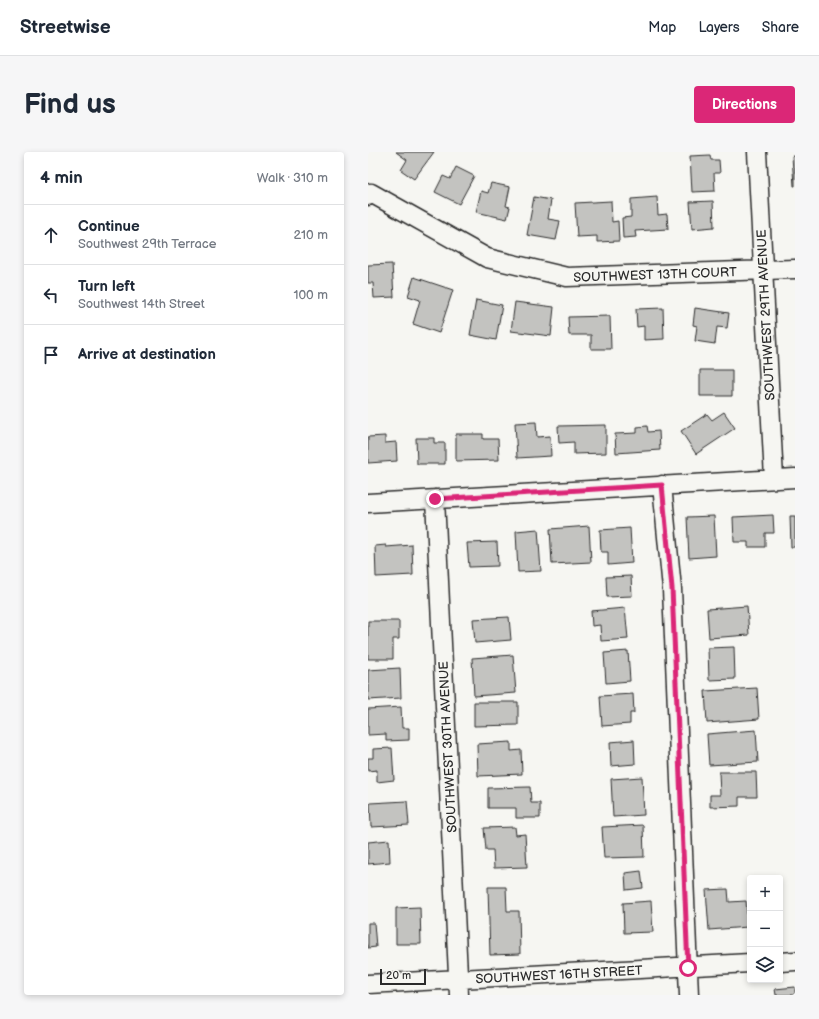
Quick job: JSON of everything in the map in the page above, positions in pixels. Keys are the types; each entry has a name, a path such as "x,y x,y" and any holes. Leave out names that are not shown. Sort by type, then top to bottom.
{"street":[{"name":"SOUTHWEST 29TH AVENUE","path":"757,152 774,479"},
{"name":"SOUTHWEST 13TH COURT","path":"369,193 487,258 567,277 795,269"},
{"path":"368,503 795,478"},
{"path":"662,485 672,588 689,995"},
{"name":"SOUTHWEST 30TH AVENUE","path":"435,499 459,987"},
{"path":"783,962 795,961"},
{"name":"SOUTHWEST 16TH STREET","path":"368,984 459,987 747,964"}],"building":[{"path":"396,152 434,152 414,179 401,170 407,160"},
{"path":"710,155 711,160 719,160 720,173 714,173 715,191 692,192 690,156"},
{"path":"792,156 795,156 795,186 794,186"},
{"path":"456,167 474,176 459,204 435,192 443,176 450,179"},
{"path":"491,183 510,187 506,206 510,207 507,219 476,212 481,191 488,193"},
{"path":"534,197 551,200 548,219 560,221 556,240 527,235"},
{"path":"657,197 658,215 667,214 668,229 635,231 636,237 623,238 622,218 631,217 631,199"},
{"path":"611,201 612,222 618,221 619,241 597,242 597,236 577,237 575,203"},
{"path":"713,201 714,227 692,229 690,202"},
{"path":"392,264 394,297 374,298 373,283 368,283 368,265"},
{"path":"414,277 453,290 439,333 413,324 420,300 408,296"},
{"path":"476,300 502,305 496,340 470,335"},
{"path":"515,302 554,307 551,336 511,331"},
{"path":"663,308 664,339 644,340 644,326 637,327 636,309"},
{"path":"695,308 729,313 727,328 717,327 715,344 695,341 697,326 693,325"},
{"path":"610,316 611,349 591,349 591,335 569,335 568,317"},
{"path":"700,370 732,370 732,396 700,396"},
{"path":"724,412 735,428 696,454 681,431 707,414 712,420"},
{"path":"536,422 537,437 550,436 551,456 517,458 515,423"},
{"path":"606,425 606,453 574,454 574,442 559,443 558,426"},
{"path":"647,426 648,432 659,431 660,450 616,453 615,434 637,433 637,427"},
{"path":"456,434 483,434 483,439 498,439 499,460 456,461"},
{"path":"385,436 385,443 396,442 397,461 368,463 368,437"},
{"path":"416,438 434,438 434,443 445,443 445,464 417,464"},
{"path":"773,515 774,533 765,533 765,547 748,547 748,542 734,542 733,517"},
{"path":"714,516 716,556 689,558 687,517"},
{"path":"790,516 795,516 795,547 791,547"},
{"path":"589,526 591,562 552,564 550,529"},
{"path":"630,528 632,563 608,565 608,552 601,552 600,530"},
{"path":"538,529 541,571 518,572 516,531"},
{"path":"497,542 498,566 469,567 467,543"},
{"path":"386,545 386,547 412,545 413,575 376,577 375,546"},
{"path":"631,576 632,596 607,597 606,577"},
{"path":"747,606 749,635 709,638 707,609"},
{"path":"625,608 628,639 601,641 600,625 592,626 591,611"},
{"path":"509,617 511,640 475,643 473,619"},
{"path":"368,621 399,621 399,639 393,639 393,659 368,659"},
{"path":"734,647 735,679 709,680 708,648"},
{"path":"628,651 630,681 606,683 604,653"},
{"path":"513,655 516,693 474,696 472,658"},
{"path":"400,668 401,698 368,700 368,670"},
{"path":"757,688 759,719 707,723 705,691"},
{"path":"633,694 634,713 630,713 630,724 602,726 600,696"},
{"path":"474,702 518,702 518,725 474,726"},
{"path":"401,707 402,728 409,728 409,740 386,741 386,734 368,735 368,709"},
{"path":"756,730 758,762 709,765 707,734"},
{"path":"634,740 635,764 611,766 610,742"},
{"path":"511,742 511,751 521,750 522,774 478,776 477,744"},
{"path":"392,748 394,780 377,782 377,770 368,771 368,758 373,758 373,749"},
{"path":"719,772 756,772 757,797 739,797 739,806 710,807 710,795 720,795"},
{"path":"642,777 644,815 613,817 611,779"},
{"path":"530,787 531,803 540,803 540,818 516,818 516,808 488,808 488,788"},
{"path":"407,801 409,825 371,827 370,803"},
{"path":"643,825 644,857 604,858 602,827"},
{"path":"515,827 516,835 525,834 527,867 494,868 493,850 486,850 484,828"},
{"path":"389,840 390,862 368,864 368,842"},
{"path":"641,871 643,888 626,890 625,873"},
{"path":"488,887 506,887 507,911 519,911 520,954 490,955"},
{"path":"728,889 729,902 746,901 747,927 709,930 706,890"},
{"path":"651,901 653,932 624,933 623,903"},
{"path":"420,907 421,944 396,944 396,908"},
{"path":"368,923 374,923 376,947 368,948"},
{"path":"795,987 795,995 776,995 775,989"}],"route":[{"path":"435,499 662,485 672,588 688,968"}]}
